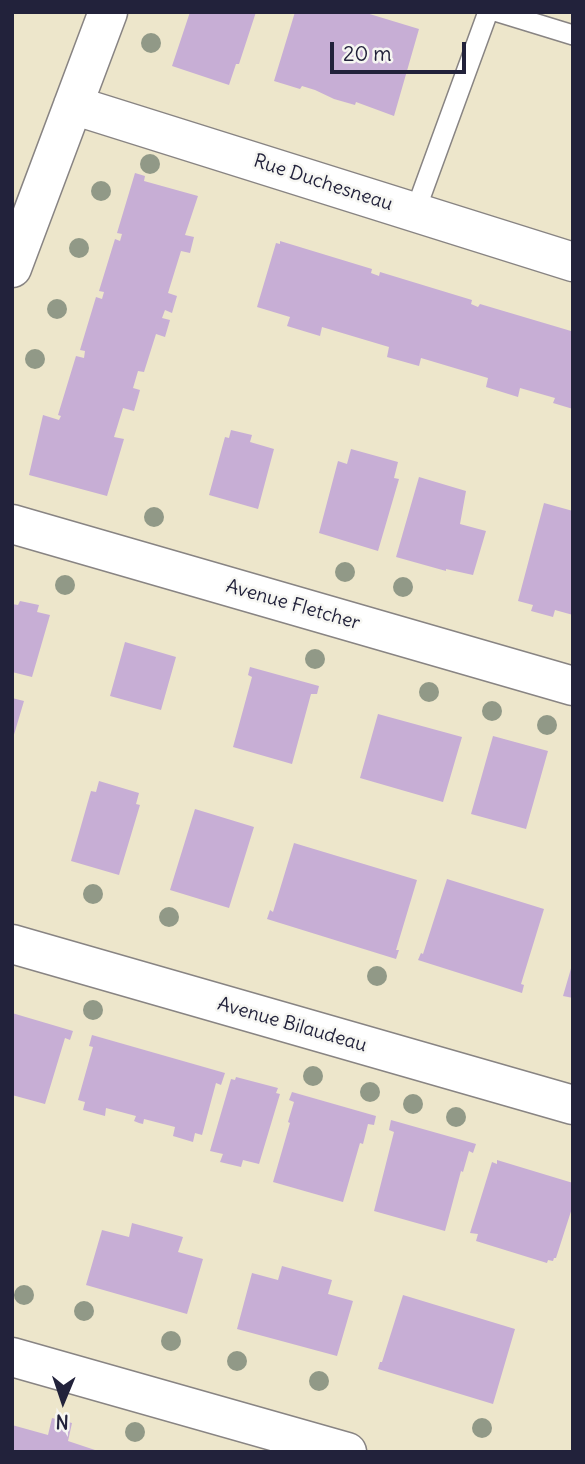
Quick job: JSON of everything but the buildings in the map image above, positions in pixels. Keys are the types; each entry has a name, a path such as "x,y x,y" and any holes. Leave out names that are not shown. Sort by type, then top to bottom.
{"street":[{"path":"12,268 108,12"},
{"name":"Rue Duchesneau","path":"73,105 573,262"},
{"name":"Avenue Fletcher","path":"12,524 573,686"},
{"name":"Avenue Bilaudeau","path":"12,944 573,1105"},
{"path":"12,1357 347,1452"}],"lane":[{"path":"415,212 488,12"},
{"path":"498,12 573,35"}]}
